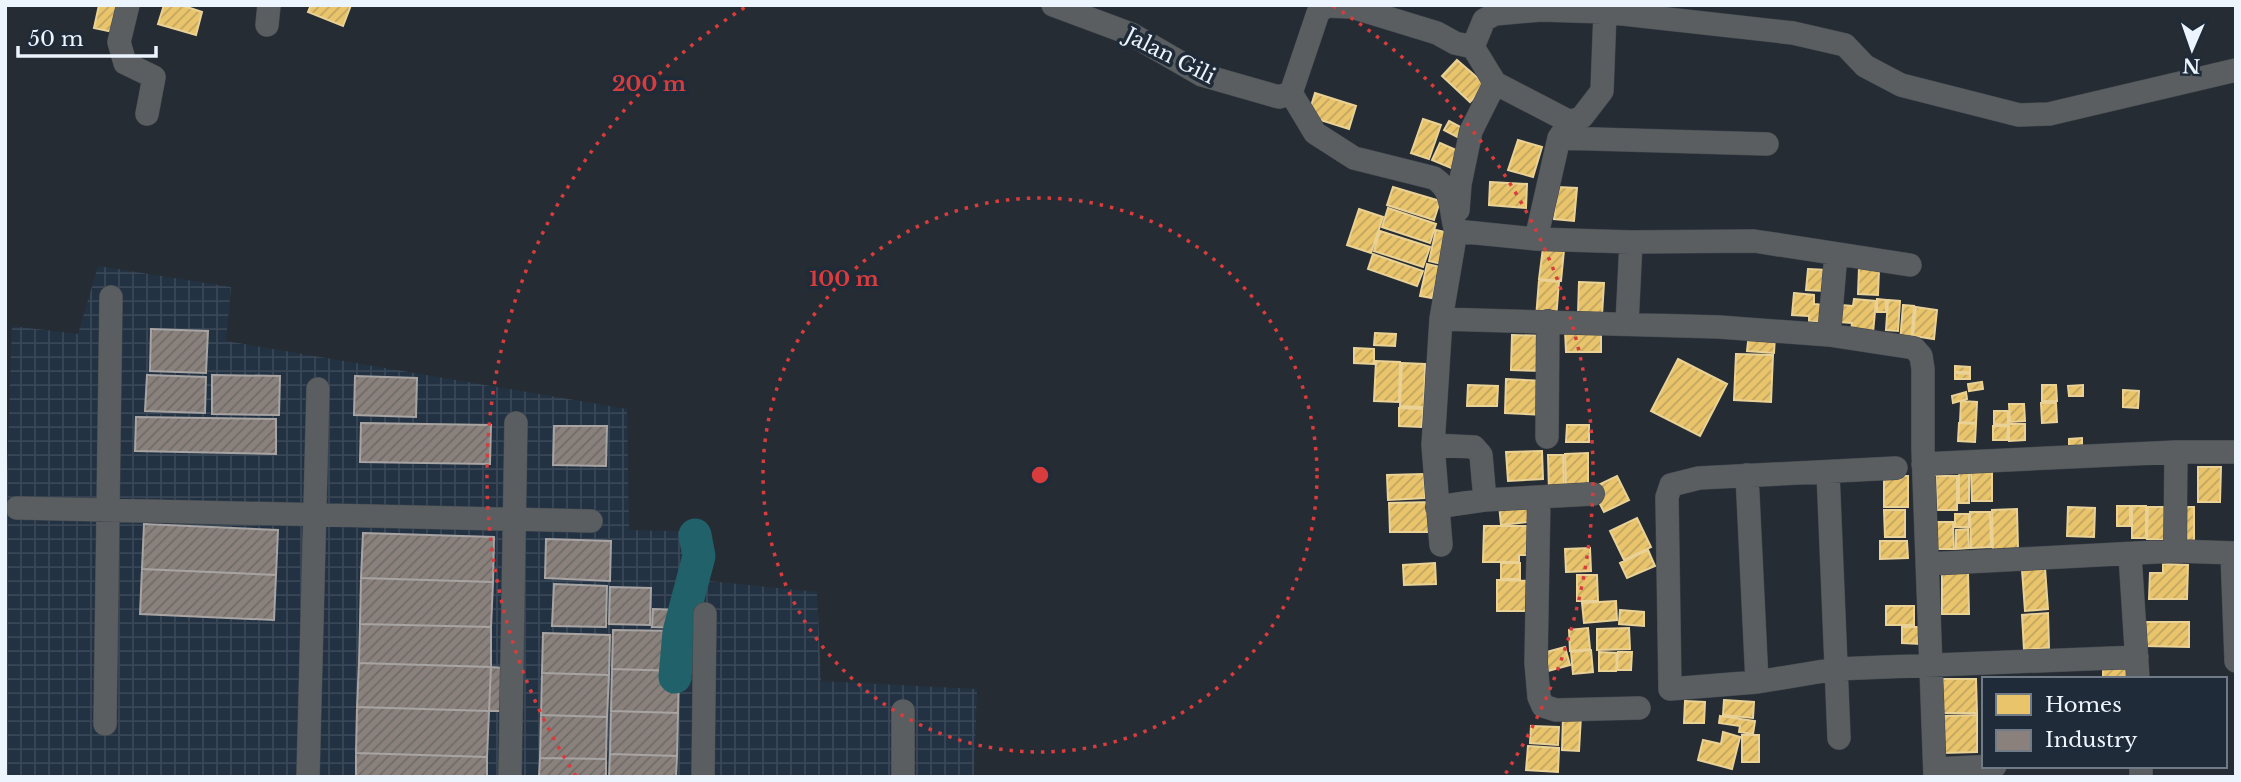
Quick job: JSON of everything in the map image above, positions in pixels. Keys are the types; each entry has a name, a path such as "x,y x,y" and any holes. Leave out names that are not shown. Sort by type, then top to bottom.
{"street":[{"path":"128,5 119,42 125,63 155,78 147,114"},
{"name":"Jalan Gili","path":"1053,5 1131,34 1202,75 1279,97 1291,93"},
{"path":"1456,231 1449,193 1444,184 1425,175 1354,158 1315,133 1291,93 1318,13 1325,6 1352,7 1437,33 1455,43 1472,47 1495,83 1564,130 1767,144"},
{"path":"1472,47 1485,20 1495,14 1541,10 1605,12 1793,33 1845,45 1865,66 1901,85 2019,115 2049,114 2236,70"},
{"path":"1536,239 1564,130 1582,117 1602,91 1605,12"},
{"path":"1441,545 1433,445 1441,319 1456,231 1460,184 1471,131 1495,83"},
{"path":"1456,231 1536,239 1631,242 1754,241 1910,265"},
{"path":"1628,324 1631,242"},
{"path":"1829,335 1836,254"},
{"path":"105,724 111,297"},
{"path":"1441,319 1719,327 1829,335 1903,344 1914,348 1922,356 1923,464 1935,773 1982,768"},
{"path":"1548,321 1548,437"},
{"path":"308,777 318,389"},
{"path":"510,777 516,423"},
{"path":"1433,445 1474,447 1479,450 1485,500"},
{"path":"1923,464 2176,452 2236,452"},
{"path":"2175,551 2176,452"},
{"path":"1896,468 1699,478 1671,485 1667,496 1669,687 1674,689 1757,682 1836,669 1931,666 2137,668 2130,555"},
{"path":"1828,472 1839,738"},
{"path":"1747,475 1757,682"},
{"path":"1437,507 1485,500 1593,494"},
{"path":"1539,497 1536,663 1539,697 1543,706 1556,710 1639,708"},
{"path":"16,508 591,520"},
{"path":"1927,564 2175,551 2234,553 2236,661"},
{"path":"703,777 705,614"},
{"path":"903,777 904,712"}],"shaded area":[{"path":"98,266 231,287 226,341 627,409 629,530 703,532 699,580 817,592 821,681 977,689 974,777 5,777 5,535 12,326 78,334"}],"building: Homes":[{"path":"99,5 124,5 118,33 94,28"},
{"path":"164,5 181,5 202,12 196,35 158,24"},
{"path":"311,5 351,5 343,26 308,12"},
{"path":"1457,60 1486,85 1470,102 1442,76"},
{"path":"1315,93 1356,106 1349,129 1308,116"},
{"path":"1423,119 1441,125 1429,159 1411,153"},
{"path":"1449,121 1466,130 1461,139 1444,130"},
{"path":"1518,140 1542,147 1533,177 1508,170"},
{"path":"1440,143 1463,153 1456,170 1432,160"},
{"path":"1490,182 1527,184 1526,208 1489,205"},
{"path":"1393,187 1440,201 1434,220 1387,205"},
{"path":"1557,187 1577,188 1574,221 1554,219"},
{"path":"1388,208 1436,224 1430,243 1382,227"},
{"path":"1359,209 1383,217 1371,253 1347,245"},
{"path":"1436,230 1449,233 1442,264 1429,261"},
{"path":"1380,231 1430,247 1423,267 1374,251"},
{"path":"1543,248 1564,250 1561,281 1539,279"},
{"path":"1373,254 1423,271 1417,286 1368,269"},
{"path":"1427,264 1440,267 1432,298 1420,296"},
{"path":"1859,268 1879,269 1878,295 1858,294"},
{"path":"1808,269 1827,270 1826,291 1806,290"},
{"path":"1539,280 1559,282 1556,319 1536,318"},
{"path":"1579,282 1604,283 1602,315 1578,314"},
{"path":"1794,293 1814,295 1814,304 1824,305 1822,323 1809,321 1809,316 1792,315"},
{"path":"1854,299 1876,301 1873,333 1851,331 1852,323 1840,322 1842,305 1853,306"},
{"path":"1877,299 1886,300 1886,312 1877,312"},
{"path":"1888,300 1900,301 1898,331 1886,330"},
{"path":"1903,305 1914,306 1911,343 1900,342"},
{"path":"1916,307 1937,310 1934,339 1913,336"},
{"path":"1601,329 1601,352 1566,352 1565,330"},
{"path":"1375,333 1396,334 1395,346 1374,345"},
{"path":"1749,333 1775,336 1774,353 1747,351"},
{"path":"1512,335 1545,336 1545,371 1511,370"},
{"path":"1354,348 1374,349 1374,364 1354,363"},
{"path":"1736,354 1773,355 1771,402 1734,400"},
{"path":"1678,359 1727,384 1700,436 1651,411"},
{"path":"1376,361 1400,362 1399,402 1374,401"},
{"path":"1402,363 1425,364 1424,407 1400,406"},
{"path":"1955,366 1970,367 1970,372 1955,372"},
{"path":"1955,373 1970,374 1970,379 1955,379"},
{"path":"1506,379 1546,381 1545,415 1505,413"},
{"path":"1982,382 1983,389 1969,391 1968,384"},
{"path":"1468,385 1498,386 1497,406 1467,406"},
{"path":"2042,385 2056,385 2057,401 2042,401"},
{"path":"2083,385 2083,396 2069,396 2068,386"},
{"path":"2123,390 2139,391 2138,408 2123,407"},
{"path":"1966,392 1967,399 1953,403 1952,396"},
{"path":"1961,401 1977,402 1976,423 1960,422"},
{"path":"2041,403 2056,403 2057,422 2042,423"},
{"path":"2009,404 2024,404 2025,421 2010,422"},
{"path":"1399,408 1423,409 1422,427 1399,426"},
{"path":"1994,411 2008,411 2008,425 1994,424"},
{"path":"1959,423 1976,424 1975,442 1958,441"},
{"path":"2009,424 2025,424 2025,440 2009,441"},
{"path":"1567,425 1589,425 1589,442 1566,442"},
{"path":"1993,426 2008,426 2007,440 1993,440"},
{"path":"2082,438 2082,449 2069,449 2069,439"},
{"path":"1542,451 1543,479 1508,481 1506,452"},
{"path":"1588,453 1588,489 1566,489 1565,454"},
{"path":"1548,455 1563,455 1564,492 1549,492"},
{"path":"2198,467 2221,467 2220,502 2198,502"},
{"path":"1959,470 1969,470 1969,503 1959,503"},
{"path":"1992,471 1992,501 1972,501 1971,472"},
{"path":"1424,474 1425,498 1388,500 1387,475"},
{"path":"1617,476 1629,500 1604,512 1592,488"},
{"path":"1884,476 1908,476 1908,507 1884,507"},
{"path":"1936,476 1957,476 1957,510 1937,510"},
{"path":"1533,500 1536,521 1501,525 1499,504"},
{"path":"1432,502 1432,532 1390,532 1389,503"},
{"path":"2117,506 2130,506 2130,526 2117,526"},
{"path":"2132,506 2146,506 2146,538 2132,538"},
{"path":"2068,507 2095,508 2094,537 2067,536"},
{"path":"2148,507 2164,507 2164,540 2147,539"},
{"path":"2182,507 2194,507 2194,542 2183,542"},
{"path":"2017,509 2018,549 1993,550 1992,510"},
{"path":"1884,510 1905,510 1905,537 1885,537"},
{"path":"1970,512 1990,512 1991,547 1971,548"},
{"path":"1955,514 1969,514 1969,527 1955,527"},
{"path":"1637,518 1651,547 1624,560 1610,531"},
{"path":"1935,522 1953,522 1954,549 1936,549"},
{"path":"1484,526 1529,526 1529,555 1519,555 1519,562 1483,562"},
{"path":"1968,529 1969,548 1956,549 1956,530"},
{"path":"1880,541 1907,541 1908,558 1880,559"},
{"path":"1590,548 1591,571 1566,572 1565,549"},
{"path":"1648,550 1655,566 1627,578 1620,563"},
{"path":"1435,563 1436,584 1404,585 1403,565"},
{"path":"1501,563 1520,563 1520,579 1501,579"},
{"path":"2163,564 2188,565 2187,599 2149,599 2150,573 2163,573"},
{"path":"2045,568 2048,609 2025,611 2022,570"},
{"path":"1942,573 1968,573 1969,614 1942,614"},
{"path":"1577,575 1597,575 1598,601 1577,601"},
{"path":"1497,580 1533,581 1532,611 1497,611"},
{"path":"1616,601 1617,620 1584,623 1582,603"},
{"path":"1886,606 1914,606 1914,625 1886,625"},
{"path":"1620,610 1644,612 1644,626 1619,624"},
{"path":"2048,613 2049,648 2024,650 2022,615"},
{"path":"2145,622 2189,622 2189,647 2145,646"},
{"path":"1902,627 1921,627 1921,644 1902,643"},
{"path":"1588,628 1590,649 1570,651 1569,630"},
{"path":"1629,628 1630,649 1597,650 1597,629"},
{"path":"1565,647 1570,665 1548,671 1543,653"},
{"path":"1591,650 1593,672 1573,674 1571,652"},
{"path":"1599,652 1617,653 1616,671 1599,671"},
{"path":"1618,652 1632,652 1631,670 1617,670"},
{"path":"2103,667 2130,667 2130,677 2103,677"},
{"path":"1943,679 1976,679 1977,713 1943,713"},
{"path":"1724,700 1754,702 1753,718 1723,715"},
{"path":"1685,701 1705,702 1704,723 1684,723"},
{"path":"1977,715 1977,752 1943,753 1942,716"},
{"path":"1563,716 1581,716 1579,751 1562,750"},
{"path":"1720,716 1755,721 1753,734 1739,732 1740,726 1719,723"},
{"path":"1531,726 1559,727 1558,745 1530,743"},
{"path":"1723,732 1740,737 1732,769 1698,760 1703,740 1721,744"},
{"path":"1742,735 1759,735 1759,762 1742,762"},
{"path":"1528,746 1559,748 1558,772 1526,770"}],"building: Industry":[{"path":"151,329 208,331 206,373 150,371"},
{"path":"147,375 206,377 205,413 145,411"},
{"path":"212,375 280,376 279,415 212,414"},
{"path":"355,376 417,378 416,417 354,415"},
{"path":"136,417 276,419 276,454 135,451"},
{"path":"361,423 491,425 490,464 360,462"},
{"path":"554,426 607,426 606,466 553,465"},
{"path":"144,524 278,530 276,575 142,569"},
{"path":"363,533 494,537 493,582 361,578"},
{"path":"546,539 611,541 610,581 545,578"},
{"path":"142,569 276,575 274,620 140,614"},
{"path":"361,578 493,582 491,627 360,624"},
{"path":"554,584 607,586 606,627 552,626"},
{"path":"610,587 651,588 650,625 609,624"},
{"path":"653,609 681,610 681,628 652,627"},
{"path":"360,624 491,627 491,667 359,663"},
{"path":"613,630 680,631 679,671 612,669"},
{"path":"543,633 610,635 609,675 542,673"},
{"path":"359,663 491,667 489,711 357,707"},
{"path":"491,667 503,668 501,711 489,711"},
{"path":"612,669 679,671 678,713 611,711"},
{"path":"542,673 609,675 607,717 541,715"},
{"path":"357,707 489,711 487,757 356,753"},
{"path":"611,711 678,713 677,756 610,754"},
{"path":"541,715 607,717 606,759 540,758"},
{"path":"356,753 487,757 487,777 356,777"},
{"path":"610,754 677,756 676,777 609,777"},
{"path":"540,758 606,759 606,777 539,777"}],"waterway":[{"path":"675,677 679,632 699,556 695,535"}]}
